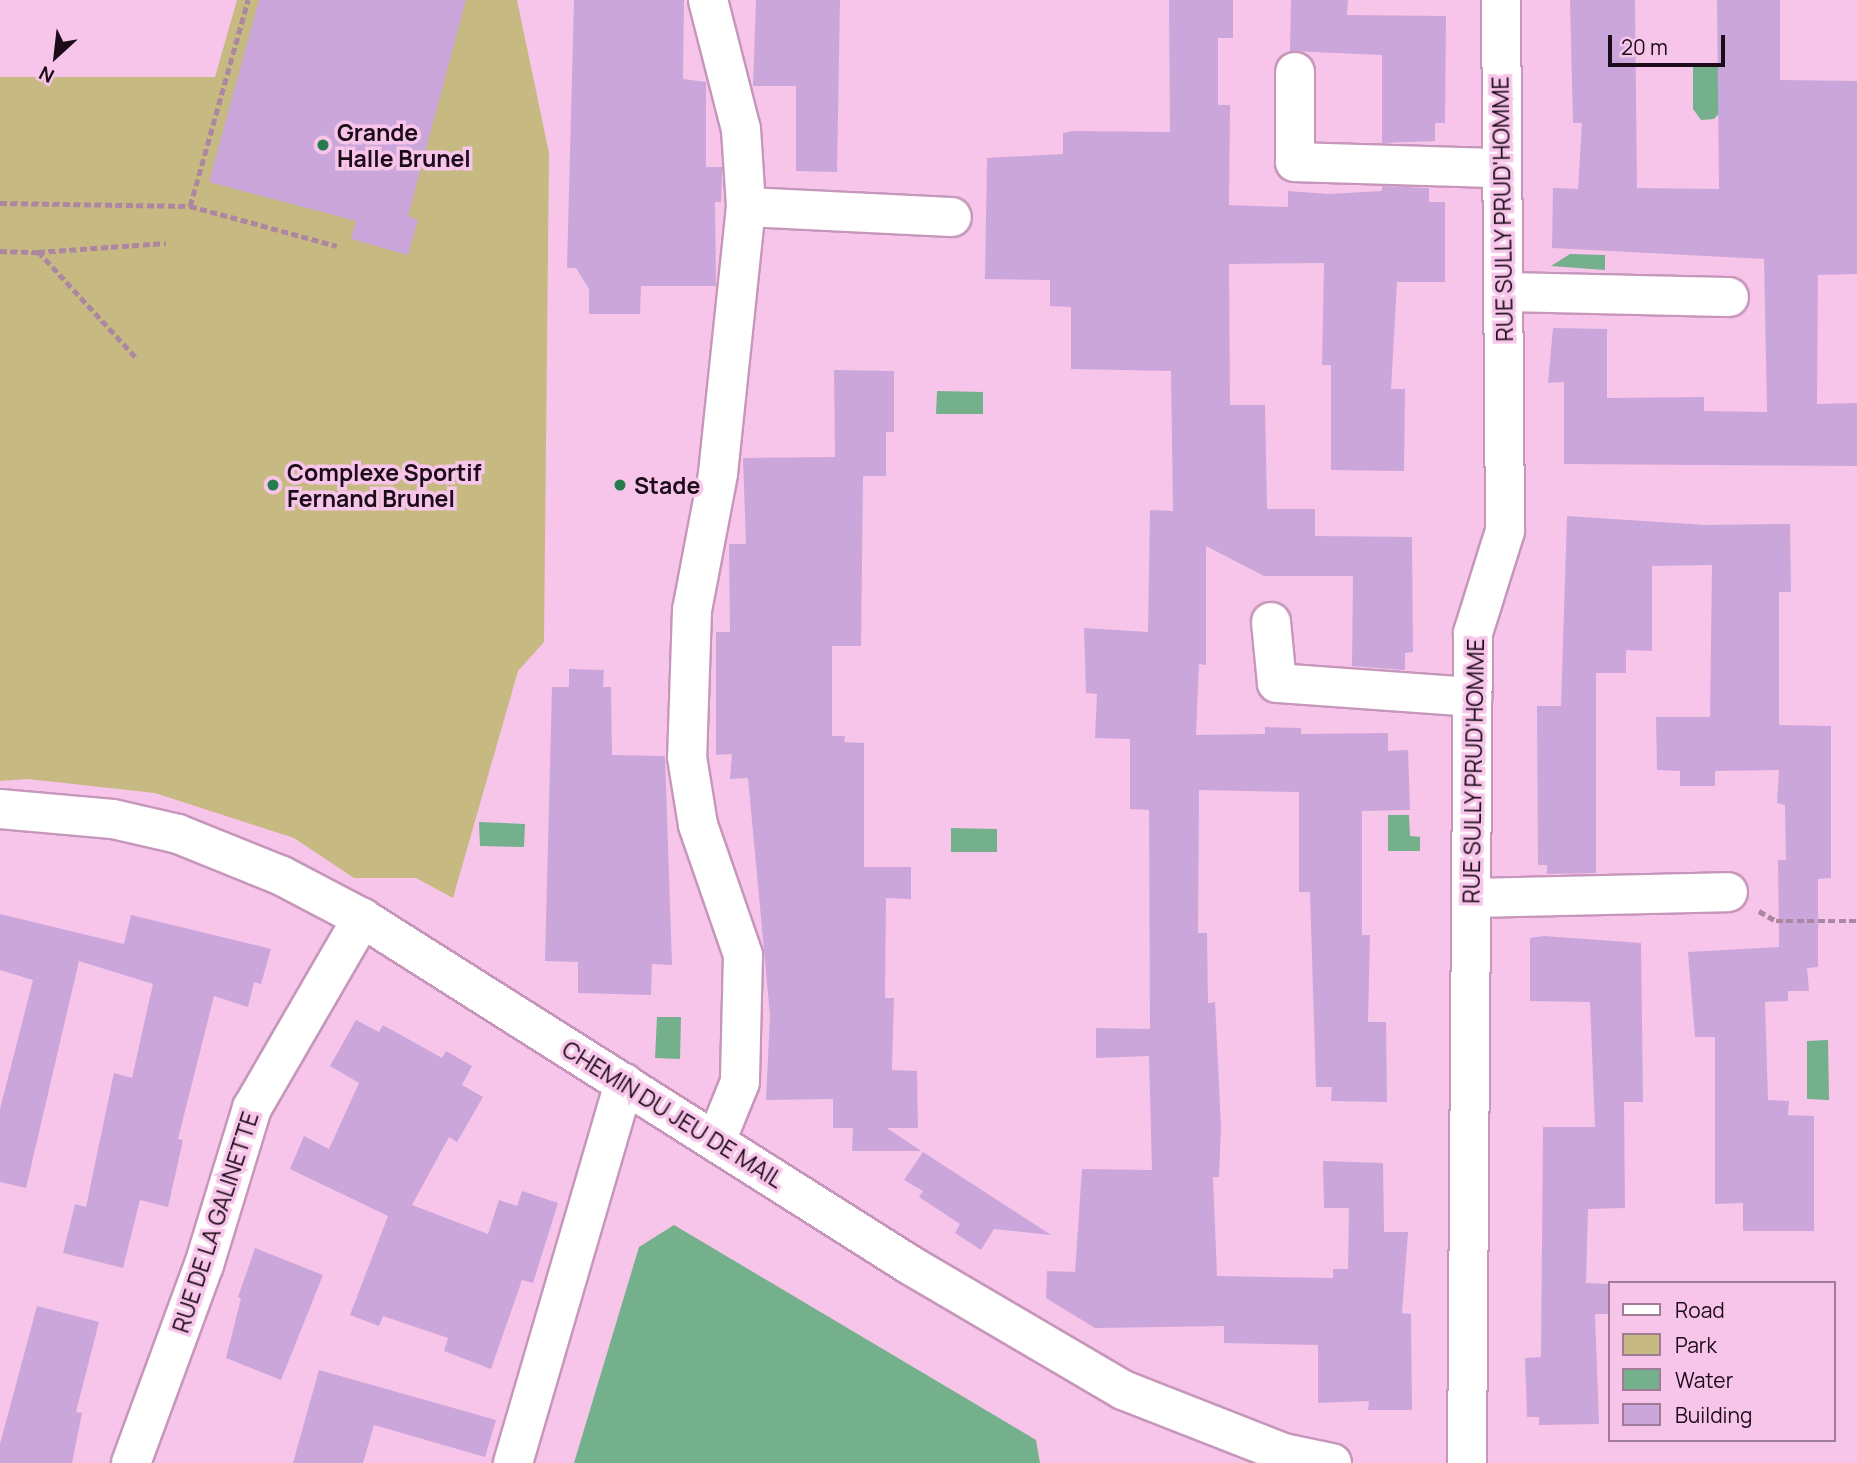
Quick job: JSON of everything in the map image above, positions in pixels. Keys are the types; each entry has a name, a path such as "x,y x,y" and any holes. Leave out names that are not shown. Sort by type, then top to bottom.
{"street":[{"path":"708,0 741,129 746,207 718,474 692,610 687,757 698,825 743,955 740,1082 716,1141"},
{"name":"RUE SULLY PRUD'HOMME","path":"1467,1463 1473,633 1505,531 1504,292 1500,168 1501,0"},
{"path":"1295,72 1295,162 1500,168"},
{"path":"746,207 952,217"},
{"path":"1504,292 1729,298"},
{"path":"1271,622 1277,683 1473,697"},
{"name":"CHEMIN DU JEU DE MAIL","path":"0,809 113,818 178,834 282,876 362,918 910,1265 1123,1390 1282,1458 1332,1463"},
{"path":"1471,898 1728,892"},
{"name":"RUE DE LA GALINETTE","path":"131,1463 204,1265 252,1108 362,918"},
{"path":"513,1463 624,1083"}],"path":[{"path":"190,206 248,0"},
{"path":"0,203 190,206 337,246"},
{"path":"0,251 38,252 166,243"},
{"path":"38,252 135,357"},
{"path":"1728,892 1776,921 1857,921"}],"green space":[{"name":"Complexe Sportif Fernand Brunel","path":"237,0 517,0 549,153 544,642 518,671 453,898 416,878 354,878 294,838 155,793 28,779 0,781 0,77 215,77"}],"water":[{"path":"1693,66 1721,67 1722,110 1714,119 1701,120 1693,109"},
{"path":"1570,254 1605,255 1605,270 1551,266"},
{"path":"937,391 983,392 983,414 936,414"},
{"path":"1388,815 1409,815 1410,836 1420,837 1420,851 1388,851"},
{"path":"479,822 525,824 524,847 480,846"},
{"path":"951,828 997,829 997,852 951,852"},
{"path":"657,1017 681,1017 680,1059 655,1058"},
{"path":"1828,1040 1829,1100 1807,1099 1807,1041"},
{"path":"674,1225 1036,1440 1040,1463 574,1463 639,1247"}],"building":[{"name":"Grande Halle Brunel","path":"259,0 466,0 408,216 418,220 408,255 351,239 356,221 209,182"},
{"path":"574,0 684,0 683,79 706,82 706,167 722,167 721,202 715,202 716,286 641,286 640,314 589,314 589,289 576,268 567,268"},
{"path":"756,0 840,0 837,172 796,171 796,86 753,86"},
{"path":"1169,0 1233,0 1233,38 1218,38 1218,105 1230,105 1229,205 1288,207 1288,191 1328,194 1382,191 1382,186 1429,188 1429,202 1445,202 1445,282 1397,282 1391,389 1405,389 1404,471 1331,470 1331,365 1322,365 1324,263 1229,264 1230,405 1265,405 1267,509 1315,509 1315,536 1412,537 1413,652 1405,653 1405,670 1352,666 1353,576 1264,576 1206,546 1206,665 1199,664 1196,735 1265,734 1265,727 1301,728 1301,734 1388,733 1388,751 1408,750 1410,810 1362,811 1362,935 1370,935 1368,1022 1386,1022 1387,1102 1331,1101 1332,1087 1316,1087 1310,892 1299,892 1299,792 1199,790 1198,933 1207,933 1208,1003 1215,1002 1221,1127 1219,1177 1213,1177 1217,1276 1333,1278 1333,1269 1348,1269 1349,1208 1324,1208 1323,1161 1383,1163 1384,1232 1408,1232 1402,1313 1411,1314 1412,1410 1368,1410 1369,1401 1318,1403 1318,1345 1224,1343 1224,1326 1095,1328 1046,1298 1047,1271 1075,1272 1082,1169 1152,1170 1149,1056 1096,1058 1096,1028 1150,1029 1149,810 1130,809 1130,739 1095,738 1097,694 1086,693 1084,628 1148,632 1150,510 1173,511 1171,371 1071,369 1071,307 1050,306 1050,280 985,279 987,158 1063,154 1063,133 1073,131 1170,132"},
{"path":"1291,0 1348,0 1347,15 1446,16 1445,123 1435,123 1435,141 1382,143 1382,55 1290,51"},
{"path":"1570,0 1635,0 1637,188 1719,189 1717,0 1780,0 1780,80 1857,81 1857,274 1818,275 1817,404 1857,403 1857,466 1564,464 1564,382 1548,383 1553,328 1607,329 1607,398 1704,397 1704,411 1767,412 1764,259 1552,248 1553,188 1578,189 1582,123 1573,123"},
{"path":"834,370 894,371 894,432 886,432 886,476 863,476 861,646 832,646 832,736 845,736 844,742 864,743 864,867 911,867 911,899 886,898 885,998 894,998 892,1070 917,1071 918,1128 887,1128 921,1151 852,1151 853,1128 833,1128 833,1099 766,1100 770,1015 748,778 730,779 732,754 716,755 716,632 730,632 729,544 746,544 743,458 835,457"},
{"path":"1567,516 1705,525 1790,524 1791,592 1779,592 1779,725 1831,726 1831,878 1818,879 1818,967 1807,968 1809,991 1788,991 1788,1001 1765,1002 1768,1100 1789,1101 1788,1115 1814,1116 1814,1231 1743,1231 1743,1203 1715,1204 1715,1037 1695,1037 1688,952 1779,947 1778,860 1786,860 1785,805 1777,803 1779,770 1715,771 1715,786 1680,786 1680,771 1657,770 1656,717 1710,717 1712,565 1652,566 1652,651 1626,650 1626,673 1596,673 1596,873 1547,874 1547,865 1538,865 1537,706 1561,706"},
{"path":"569,669 604,670 603,687 611,687 612,755 665,756 672,965 652,964 651,995 578,993 578,962 545,961 552,687 569,687"},
{"path":"0,914 124,944 131,915 271,949 261,984 254,982 248,1007 214,996 178,1139 183,1140 168,1207 140,1200 123,1268 63,1253 75,1204 86,1207 114,1073 132,1078 153,984 79,961 26,1188 0,1182 0,1109 33,980 0,970"},
{"path":"1544,936 1641,943 1643,1102 1624,1102 1625,1208 1588,1209 1586,1283 1608,1284 1608,1314 1595,1314 1599,1424 1539,1425 1539,1417 1527,1417 1525,1358 1541,1357 1543,1127 1595,1127 1590,1002 1530,1001 1530,938"},
{"path":"356,1020 379,1032 383,1025 442,1058 446,1051 472,1066 462,1085 483,1097 457,1142 449,1137 412,1205 488,1234 499,1200 517,1206 522,1191 558,1203 533,1283 522,1280 491,1369 444,1351 448,1338 383,1316 379,1326 350,1315 388,1216 290,1169 304,1136 329,1149 359,1083 330,1066"},
{"path":"923,1152 1051,1235 994,1229 981,1250 955,1233 960,1224 919,1197 923,1191 904,1180"},
{"path":"255,1248 323,1275 281,1380 226,1358 241,1298 238,1297"},
{"path":"37,1306 99,1322 76,1412 82,1413 72,1463 0,1463 0,1444"},
{"path":"319,1370 496,1420 485,1457 374,1425 363,1463 293,1463"}],"place":[{"name":"Grande Halle Brunel","path":"323,145"},
{"name":"Complexe Sportif Fernand Brunel","path":"273,485"},
{"name":"Stade","path":"620,485"}]}
